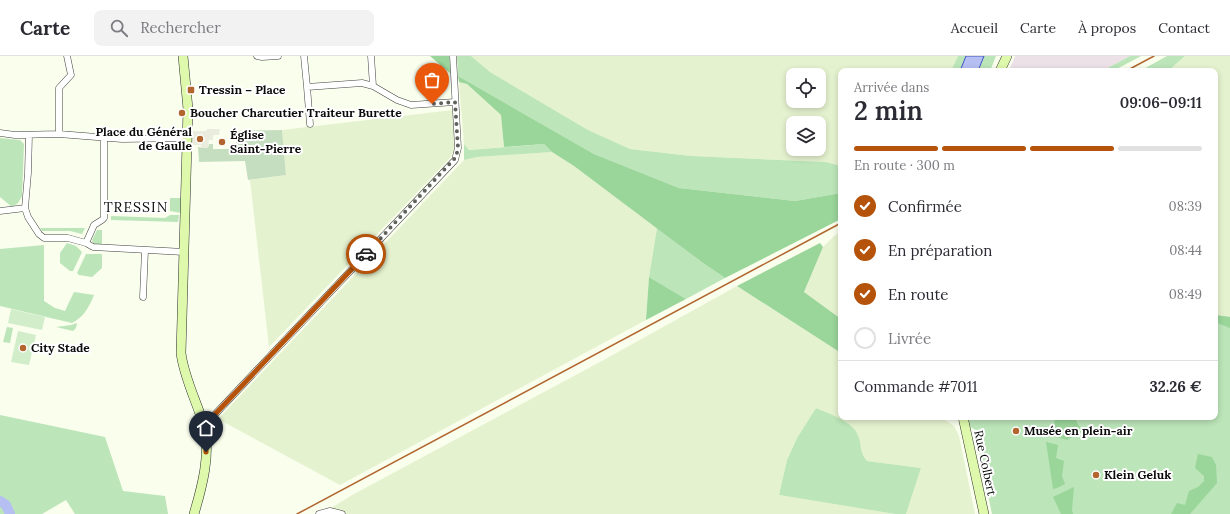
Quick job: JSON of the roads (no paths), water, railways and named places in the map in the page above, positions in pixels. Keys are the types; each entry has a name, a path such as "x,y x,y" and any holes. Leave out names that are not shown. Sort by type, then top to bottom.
{"street":[{"path":"59,134 59,88 71,75 67,56"},
{"path":"183,56 188,98 182,358 204,426 206,442 201,485 194,514"},
{"path":"257,56 262,58 278,56"},
{"path":"304,56 310,124"},
{"path":"371,56 373,86"},
{"path":"204,426 455,160 458,148 453,56"},
{"path":"1001,68 1006,56"},
{"path":"307,87 359,83 373,86 397,100 411,105 455,102"},
{"path":"0,133 15,135 59,134 104,138 187,135"},
{"path":"29,134 25,208 28,217 42,236 47,238 68,238 86,243 93,247 184,252"},
{"path":"86,243 94,225 104,218 104,138"},
{"path":"0,211 25,208"},
{"path":"143,297 145,250"},
{"name":"Rue Colbert","path":"964,420 984,514"},
{"path":"319,514 330,512 342,514"}],"water":[{"path":"966,56 984,56 979,68 961,68"}],"waterway":[{"path":"0,501 6,505 10,514"}],"railway":[{"path":"1132,68 1154,56"},
{"path":"297,514 838,225"}],"place":[{"name":"Tressin – Place","path":"191,90"},
{"name":"Boucher Charcutier Traiteur Burette","path":"182,113"},
{"name":"Place du Général de Gaulle","path":"200,139"},
{"name":"Église Saint-Pierre","path":"222,142"},
{"name":"City Stade","path":"23,348"},
{"name":"Musée en plein-air","path":"1016,431"},
{"name":"Klein Geluk","path":"1096,475"}],"district":[{"name":"TRESSIN","path":"136,207"}]}
